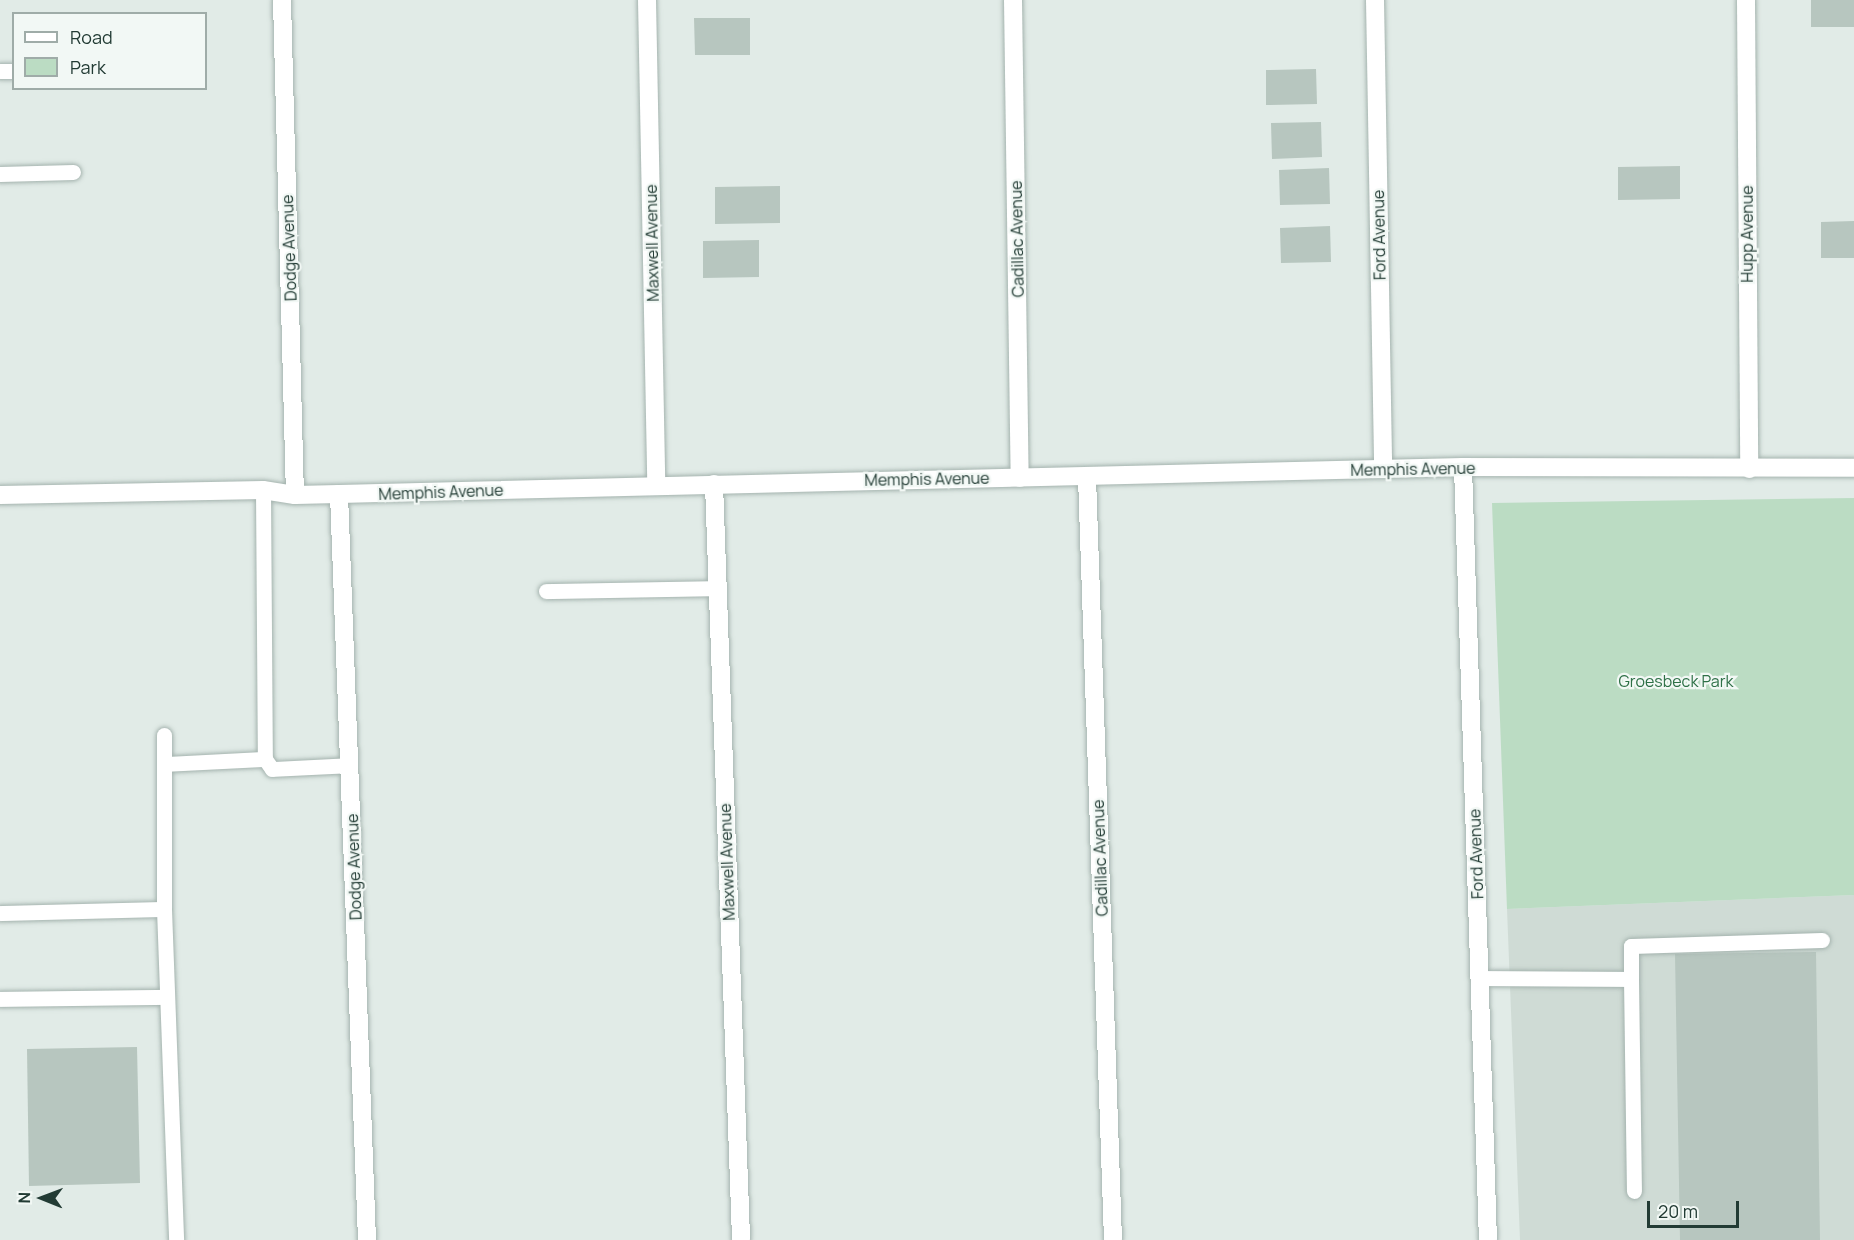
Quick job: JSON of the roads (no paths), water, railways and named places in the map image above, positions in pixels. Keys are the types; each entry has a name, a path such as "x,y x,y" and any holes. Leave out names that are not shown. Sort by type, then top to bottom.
{"street":[{"name":"Dodge Avenue","path":"282,0 295,495"},
{"name":"Maxwell Avenue","path":"647,0 656,486"},
{"name":"Cadillac Avenue","path":"1013,0 1020,477"},
{"name":"Ford Avenue","path":"1375,0 1383,469"},
{"name":"Hupp Avenue","path":"1746,0 1749,469"},
{"name":"Memphis Avenue","path":"0,495 264,490 295,495 339,495 1463,467 1854,468"},
{"name":"Ford Avenue","path":"1463,467 1488,1240"},
{"name":"Cadillac Avenue","path":"1086,477 1113,1240"},
{"name":"Maxwell Avenue","path":"714,484 741,1240"},
{"name":"Dodge Avenue","path":"339,495 368,1240"}],"lane":[{"path":"0,174 73,172"},
{"path":"264,490 265,759 272,769 350,765"},
{"path":"546,591 717,588"},
{"path":"164,735 164,909 176,1240"},
{"path":"165,764 265,759"},
{"path":"0,913 164,909"},
{"path":"1634,1191 1630,946 1822,940"},
{"path":"1480,978 1632,979"},
{"path":"0,999 167,997"}],"park label":[{"name":"Groesbeck Park","path":"1676,681"}]}
